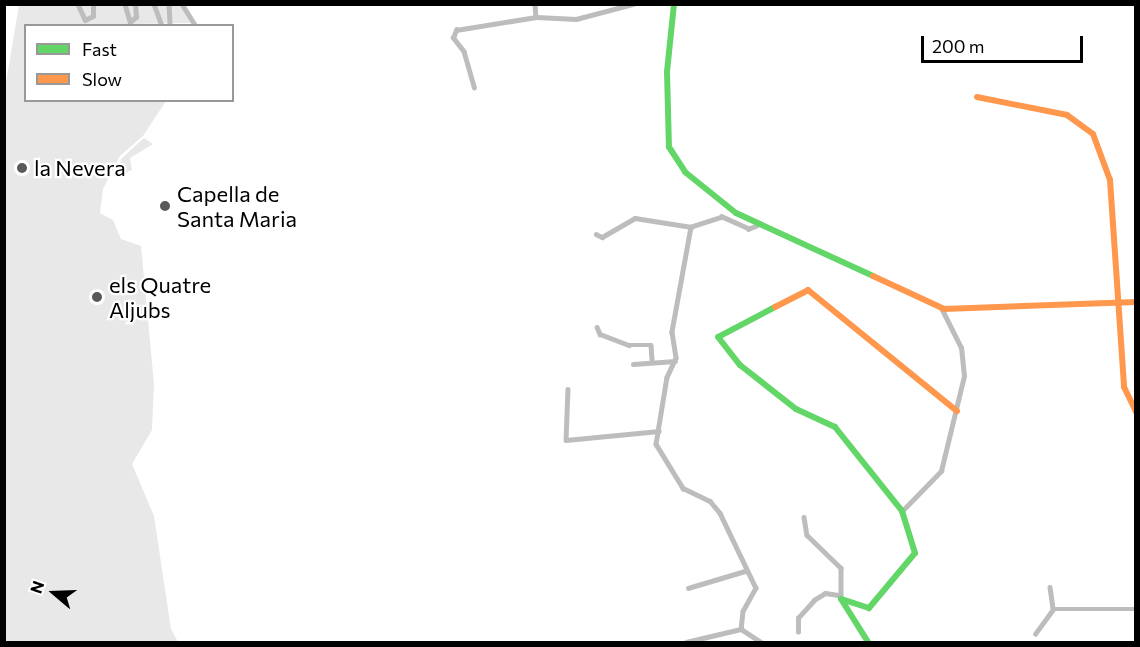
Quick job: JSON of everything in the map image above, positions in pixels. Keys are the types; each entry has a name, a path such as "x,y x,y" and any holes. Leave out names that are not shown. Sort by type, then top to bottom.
{"street":[{"path":"78,4 86,20 93,16 93,4"},
{"path":"124,4 130,22 136,17 135,4"},
{"path":"154,4 161,24"},
{"path":"169,4 170,24"},
{"path":"182,4 195,24"},
{"path":"535,4 536,17"},
{"path":"474,88 464,52 453,38 456,30 536,17 576,19 633,4"},
{"path":"674,4 666,106 672,158 757,226 941,308 1136,302"},
{"path":"977,97 1067,115 1093,134 1110,180 1116,301 1124,387 1136,412"},
{"path":"596,234 602,237 635,218 692,227 722,217 749,229 757,226"},
{"path":"692,227 672,332 675,361 659,430 658,450 683,488 710,501 720,513 745,571 756,588 742,611 741,629"},
{"path":"798,632 798,618 814,600 825,593 841,596 869,608 915,553 902,511 835,427 801,412 718,340 723,332 785,298 810,291 957,411"},
{"path":"902,511 941,471 957,411 964,355 941,308"},
{"path":"597,327 600,334 629,345 651,345 652,360"},
{"path":"633,364 652,360 675,361"},
{"path":"568,389 566,440 659,430"},
{"path":"804,517 807,535 841,568 841,596 868,642"},
{"path":"688,588 745,571"},
{"path":"1035,634 1053,609 1050,587"},
{"path":"1053,609 1136,609"},
{"path":"686,642 741,629 761,642"}],"shaded area":[{"path":"19,5 180,5 190,23 24,24 24,102 165,102 143,136 120,156 103,189 100,213 113,220 121,239 141,246 154,384 152,430 132,464 154,516 171,629 178,642 5,642 4,94"},
{"path":"144,138 153,144 130,158 132,170 117,176 121,159"}],"traffic: fast":[{"path":"674,4 667,72 669,147 685,172 736,213 873,276"},
{"path":"775,307 718,337 740,365 796,409 835,427 902,511 915,553 869,608 841,599 868,642"}],"traffic: slow":[{"path":"977,97 1067,115 1093,134 1110,180 1124,387 1136,412"},
{"path":"873,276 944,309 1136,302"},
{"path":"775,307 808,290 957,411"}],"place":[{"name":"la Nevera","path":"22,168"},
{"name":"Capella de Santa Maria","path":"165,206"},
{"name":"els Quatre Aljubs","path":"97,297"}]}
